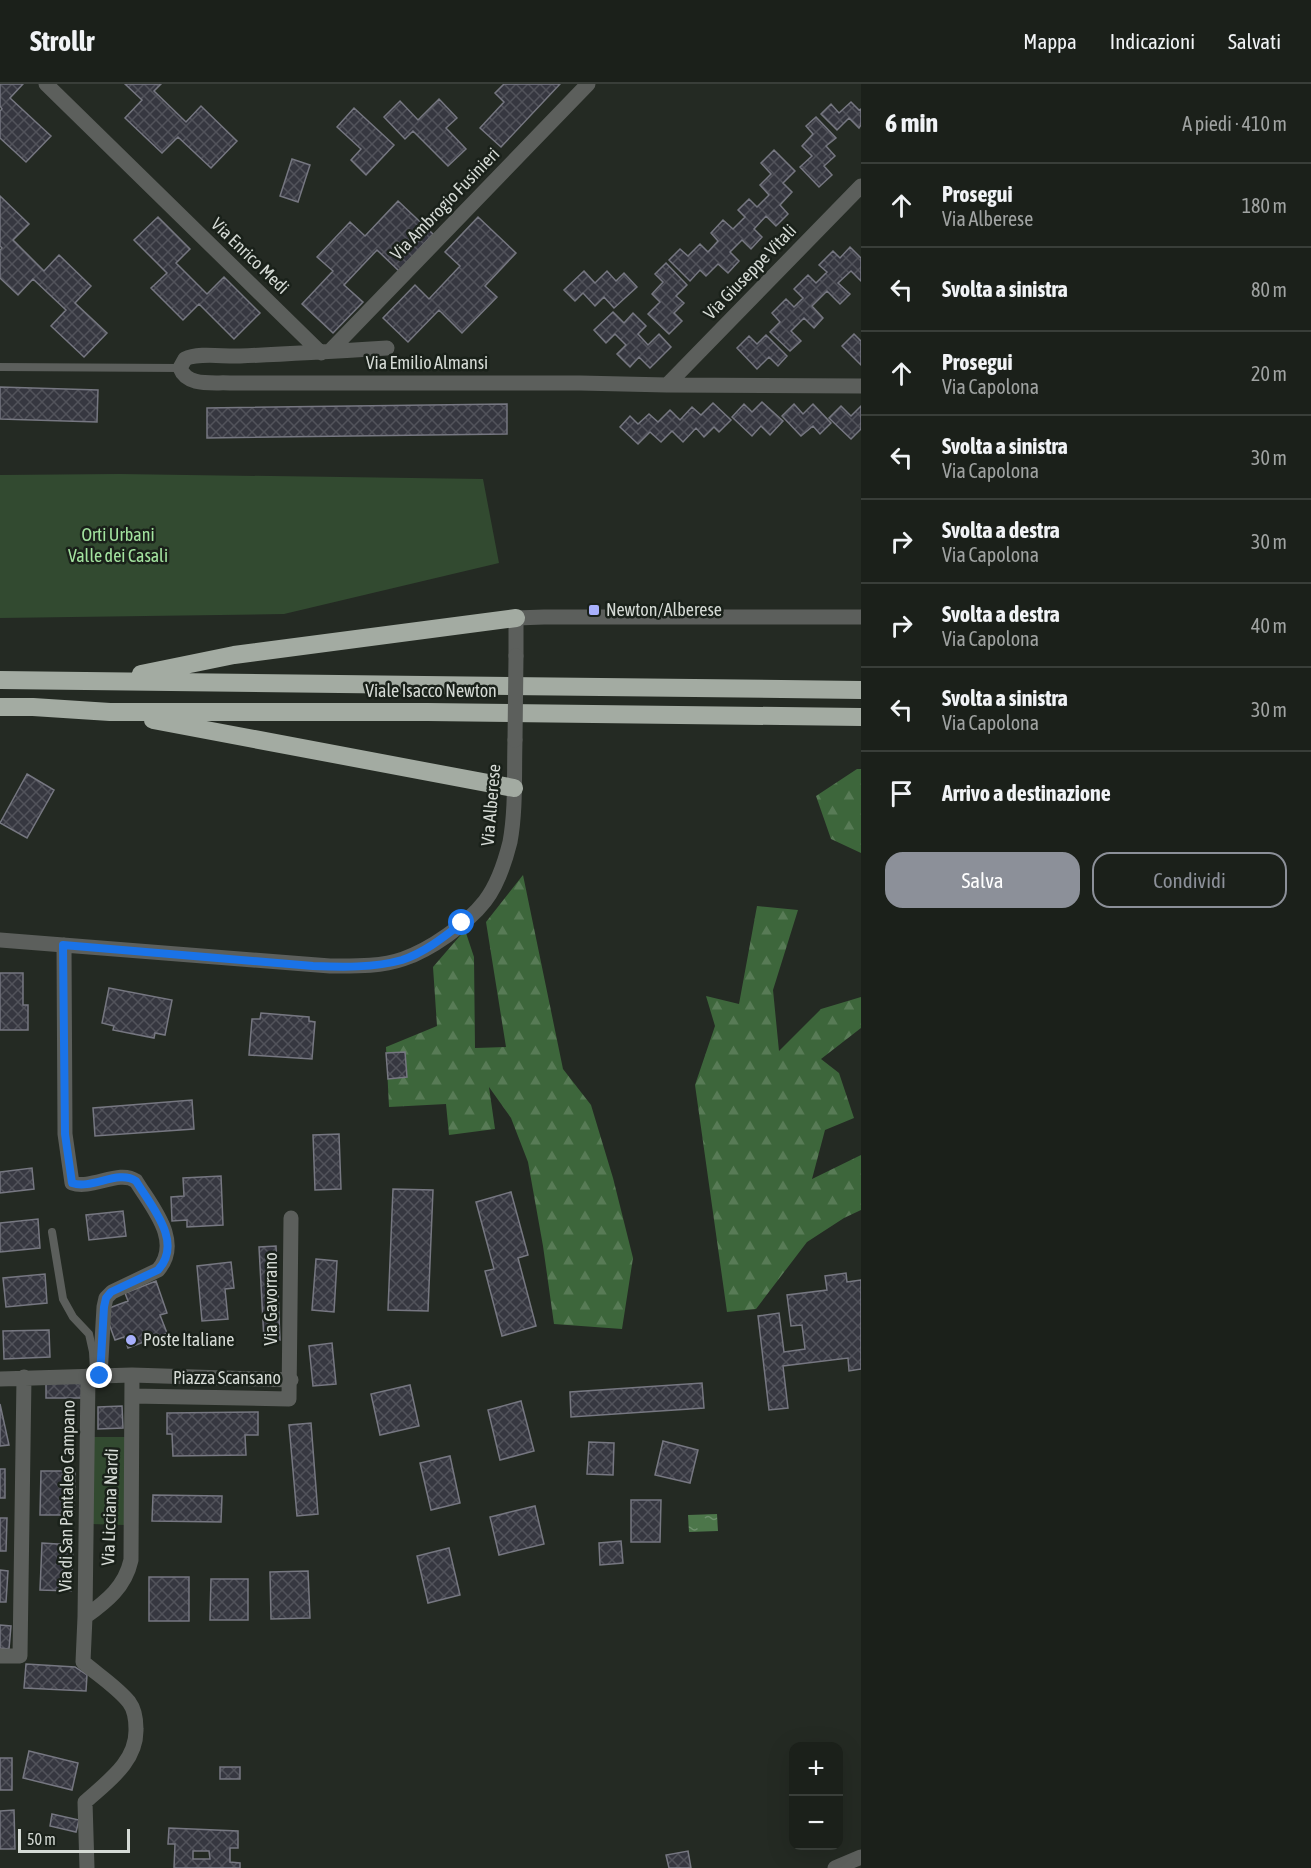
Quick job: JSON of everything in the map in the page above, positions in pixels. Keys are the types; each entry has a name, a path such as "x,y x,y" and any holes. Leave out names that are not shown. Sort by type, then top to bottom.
{"highway":[{"path":"107,681 234,655 516,618"},
{"name":"Viale Isacco Newton","path":"0,680 861,690"},
{"name":"Viale Isacco Newton","path":"0,707 110,712 428,712 861,717"},
{"path":"110,712 514,788"}],"street":[{"name":"Via Enrico Medi","path":"46,84 326,352"},
{"name":"Via Ambrogio Fusinieri","path":"326,352 588,84"},
{"name":"Via Giuseppe Vitali","path":"668,385 861,186"},
{"path":"180,368 185,359 198,356 224,357 387,348"},
{"name":"Via Emilio Almansi","path":"180,368 188,379 230,383 580,382 861,386"},
{"path":"516,618 861,617"},
{"name":"Via Alberese","path":"0,940 330,966 369,965 401,960 448,934 474,912 494,888 509,843 514,788 516,618"},
{"path":"63,945 65,1134 72,1183 80,1186 125,1176 132,1178 166,1232 168,1243 168,1253 164,1264 158,1270 111,1292 106,1298 94,1376"},
{"name":"Via Gavorrano","path":"291,1218 291,1380"},
{"name":"Via di San Pantaleo Campano","path":"86,1617 94,1376"},
{"name":"Via di San Pantaleo Campano","path":"0,1379 132,1376"},
{"name":"Piazza Scansano","path":"132,1376 291,1380 289,1399 132,1396"},
{"name":"Via Licciana Nardi","path":"86,1617 108,1600 123,1583 130,1566 132,1376"},
{"path":"0,1656 20,1656 24,1377"},
{"path":"86,1617 83,1662 129,1702 134,1712 136,1737 133,1751 125,1764 85,1802 87,1868"},
{"path":"835,1868 861,1857"}],"lane":[{"name":"Via Emilio Almansi","path":"0,367 180,368"},
{"path":"52,1232 63,1299 73,1317 89,1334 93,1352 94,1376"}],"green space":[{"name":"Orti Urbani Valle dei Casali","path":"119,474 483,479 499,563 284,614 0,618 0,475"},
{"path":"857,769 861,769 861,853 831,839 816,796"},
{"path":"523,875 563,1069 591,1105 613,1178 633,1258 622,1329 554,1324 528,1162 511,1118 489,1087 495,1129 449,1135 446,1104 389,1107 386,1047 437,1026 433,967 465,930 474,957 475,1048 506,1047 486,922"},
{"path":"757,906 798,910 773,990 779,1051 821,1009 861,997 861,1028 821,1059 839,1073 854,1118 825,1130 812,1179 861,1155 861,1210 807,1242 756,1309 727,1312 695,1085 715,1026 706,996 739,1004"},
{"path":"92,1437 125,1437 124,1525 91,1524"}],"water":[{"path":"717,1514 718,1531 689,1532 688,1515"}],"building":[{"path":"0,84 23,84 10,98 51,136 26,162 0,138 0,111 2,109"},
{"path":"125,84 161,84 154,91 186,122 201,106 237,141 211,168 178,137 162,153 125,118 142,100"},
{"path":"504,84 560,84 501,147 480,128 504,102 495,93"},
{"path":"439,99 457,118 446,128 466,149 448,166 413,131 405,139 384,117 400,101 418,120"},
{"path":"851,102 859,110 861,109 859,128 849,118 837,130 821,114 831,104 839,113"},
{"path":"354,108 394,145 366,175 351,160 361,149 337,127"},
{"path":"816,117 836,138 826,146 835,156 824,166 832,175 819,187 800,167 812,156 802,146 813,134 806,126"},
{"path":"774,150 795,171 783,183 792,192 780,205 788,214 776,226 766,216 754,229 762,237 751,249 742,240 730,252 739,261 728,273 718,264 706,276 700,270 690,281 669,260 680,249 688,256 700,244 708,252 718,241 711,233 723,220 733,229 745,217 738,210 749,199 757,207 769,195 760,185 771,174 761,163"},
{"path":"292,159 310,165 298,202 280,196"},
{"path":"0,196 29,224 13,240 44,271 59,255 91,286 75,303 107,333 84,357 51,326 66,310 33,279 18,295 0,278 0,250 2,248 0,246"},
{"path":"398,201 433,234 399,271 377,250 344,285 363,302 333,333 302,304 333,271 317,257 350,222 365,236"},
{"path":"158,217 190,249 176,263 207,294 224,277 260,313 234,339 199,304 183,320 151,288 167,273 134,240"},
{"path":"478,217 516,253 485,286 497,297 462,333 439,310 408,342 383,318 415,285 429,299 460,266 445,252"},
{"path":"850,247 861,258 861,281 851,271 838,283 850,294 840,304 827,291 812,306 823,318 814,328 804,318 791,331 801,341 790,351 770,332 780,322 772,313 786,299 794,307 803,298 794,289 808,275 816,283 827,272 819,265 833,251 840,258"},
{"path":"666,263 687,285 676,296 684,303 674,313 682,321 669,334 648,314 660,302 652,294 663,282 655,274"},
{"path":"584,271 595,283 607,271 616,281 624,273 637,287 614,308 604,297 595,306 583,293 575,301 564,290"},
{"path":"613,312 624,323 633,313 646,326 638,334 648,345 659,334 671,347 650,368 639,357 630,367 617,354 626,345 615,334 606,343 594,330"},
{"path":"854,334 861,341 861,365 842,346"},
{"path":"766,335 787,356 778,366 769,357 757,369 737,348 749,336 757,344"},
{"path":"0,387 98,390 97,422 0,419"},
{"path":"762,402 783,421 770,435 761,426 752,436 732,417 744,404 752,412"},
{"path":"713,403 731,420 719,432 714,427 704,437 696,428 683,442 672,431 661,442 650,432 638,444 620,427 630,416 638,424 649,414 658,422 670,410 680,420 692,407 701,415"},
{"path":"507,404 507,434 207,438 207,408"},
{"path":"794,404 803,414 813,404 831,423 820,434 813,426 801,436 782,416"},
{"path":"841,406 851,416 861,406 861,429 851,439 829,418"},
{"path":"27,774 54,790 27,838 0,823"},
{"path":"0,973 23,973 23,1005 28,1005 28,1030 0,1030"},
{"path":"109,988 172,1000 165,1035 155,1033 154,1038 113,1030 114,1026 102,1023"},
{"path":"261,1013 309,1017 309,1021 315,1022 312,1059 249,1055 252,1019 260,1019"},
{"path":"405,1052 407,1077 388,1079 386,1053"},
{"path":"192,1100 194,1129 95,1136 93,1108"},
{"path":"339,1134 341,1189 315,1190 313,1135"},
{"path":"32,1168 34,1189 0,1193 0,1172"},
{"path":"221,1176 223,1225 187,1227 187,1220 172,1221 171,1197 184,1196 183,1178"},
{"path":"393,1189 433,1190 428,1311 388,1310"},
{"path":"511,1192 528,1255 518,1258 536,1326 502,1336 485,1271 494,1269 476,1202"},
{"path":"123,1211 126,1236 89,1240 86,1215"},
{"path":"38,1219 40,1248 0,1252 0,1223"},
{"path":"276,1246 280,1340 264,1340 259,1247"},
{"path":"316,1259 337,1261 334,1312 312,1310"},
{"path":"231,1262 234,1288 225,1289 228,1319 202,1321 197,1266"},
{"path":"846,1273 847,1282 861,1280 861,1369 849,1371 848,1358 783,1366 788,1408 769,1410 758,1316 779,1313 784,1352 805,1349 802,1325 791,1326 787,1295 827,1290 825,1276"},
{"path":"45,1274 47,1303 6,1307 3,1278"},
{"path":"156,1281 167,1313 160,1315 167,1333 128,1348 124,1337 115,1340 104,1310 128,1301 125,1293"},
{"path":"49,1330 50,1357 4,1359 3,1331"},
{"path":"332,1343 336,1384 313,1386 309,1346"},
{"path":"46,1382 84,1382 84,1398 46,1398"},
{"path":"702,1383 704,1408 571,1417 570,1392"},
{"path":"410,1385 419,1426 380,1435 371,1394"},
{"path":"521,1401 534,1451 500,1460 488,1410"},
{"path":"0,1404 9,1445 0,1446"},
{"path":"122,1406 123,1428 98,1429 98,1407"},
{"path":"258,1412 258,1435 245,1435 246,1455 173,1456 172,1434 167,1434 167,1413"},
{"path":"311,1423 318,1514 297,1516 289,1425"},
{"path":"663,1441 698,1450 690,1483 655,1475"},
{"path":"589,1442 614,1443 613,1475 587,1474"},
{"path":"450,1456 460,1503 431,1510 420,1463"},
{"path":"0,1469 5,1469 5,1498 0,1498"},
{"path":"41,1471 75,1471 74,1515 40,1515"},
{"path":"153,1495 222,1496 221,1522 152,1521"},
{"path":"631,1500 661,1500 660,1542 631,1542"},
{"path":"535,1506 544,1544 499,1555 490,1517"},
{"path":"0,1518 7,1518 6,1551 0,1551"},
{"path":"621,1541 623,1563 600,1565 599,1543"},
{"path":"42,1543 73,1545 71,1591 40,1590"},
{"path":"449,1548 460,1595 428,1603 417,1556"},
{"path":"0,1570 8,1571 6,1602 0,1602"},
{"path":"308,1571 310,1618 271,1619 270,1572"},
{"path":"149,1577 189,1577 189,1621 149,1621"},
{"path":"211,1579 248,1579 248,1620 210,1620"},
{"path":"0,1625 11,1626 9,1649 0,1648"},
{"path":"26,1664 75,1667 87,1675 86,1691 24,1688"},
{"path":"29,1751 78,1763 72,1790 23,1778"},
{"path":"0,1758 12,1758 12,1790 0,1790"},
{"path":"220,1767 240,1767 240,1779 220,1779"},
{"path":"14,1810 15,1849 0,1849 0,1811"},
{"path":"52,1814 79,1820 76,1832 50,1826"},
{"path":"169,1828 238,1831 238,1848 230,1848 230,1862 240,1863 240,1868 174,1868 175,1844 168,1844","holes":["193,1851 209,1851 210,1859 193,1859"]},
{"path":"688,1851 691,1868 669,1868 666,1855"}],"place":[{"name":"Newton/Alberese","path":"594,610"},
{"name":"Poste Italiane","path":"131,1340"}],"route":[{"path":"100,1376 106,1298 111,1292 158,1270 164,1264 168,1253 168,1243 166,1232 132,1178 125,1176 80,1186 72,1183 65,1134 63,945 313,966 352,966 401,960 434,944 462,923"}]}
